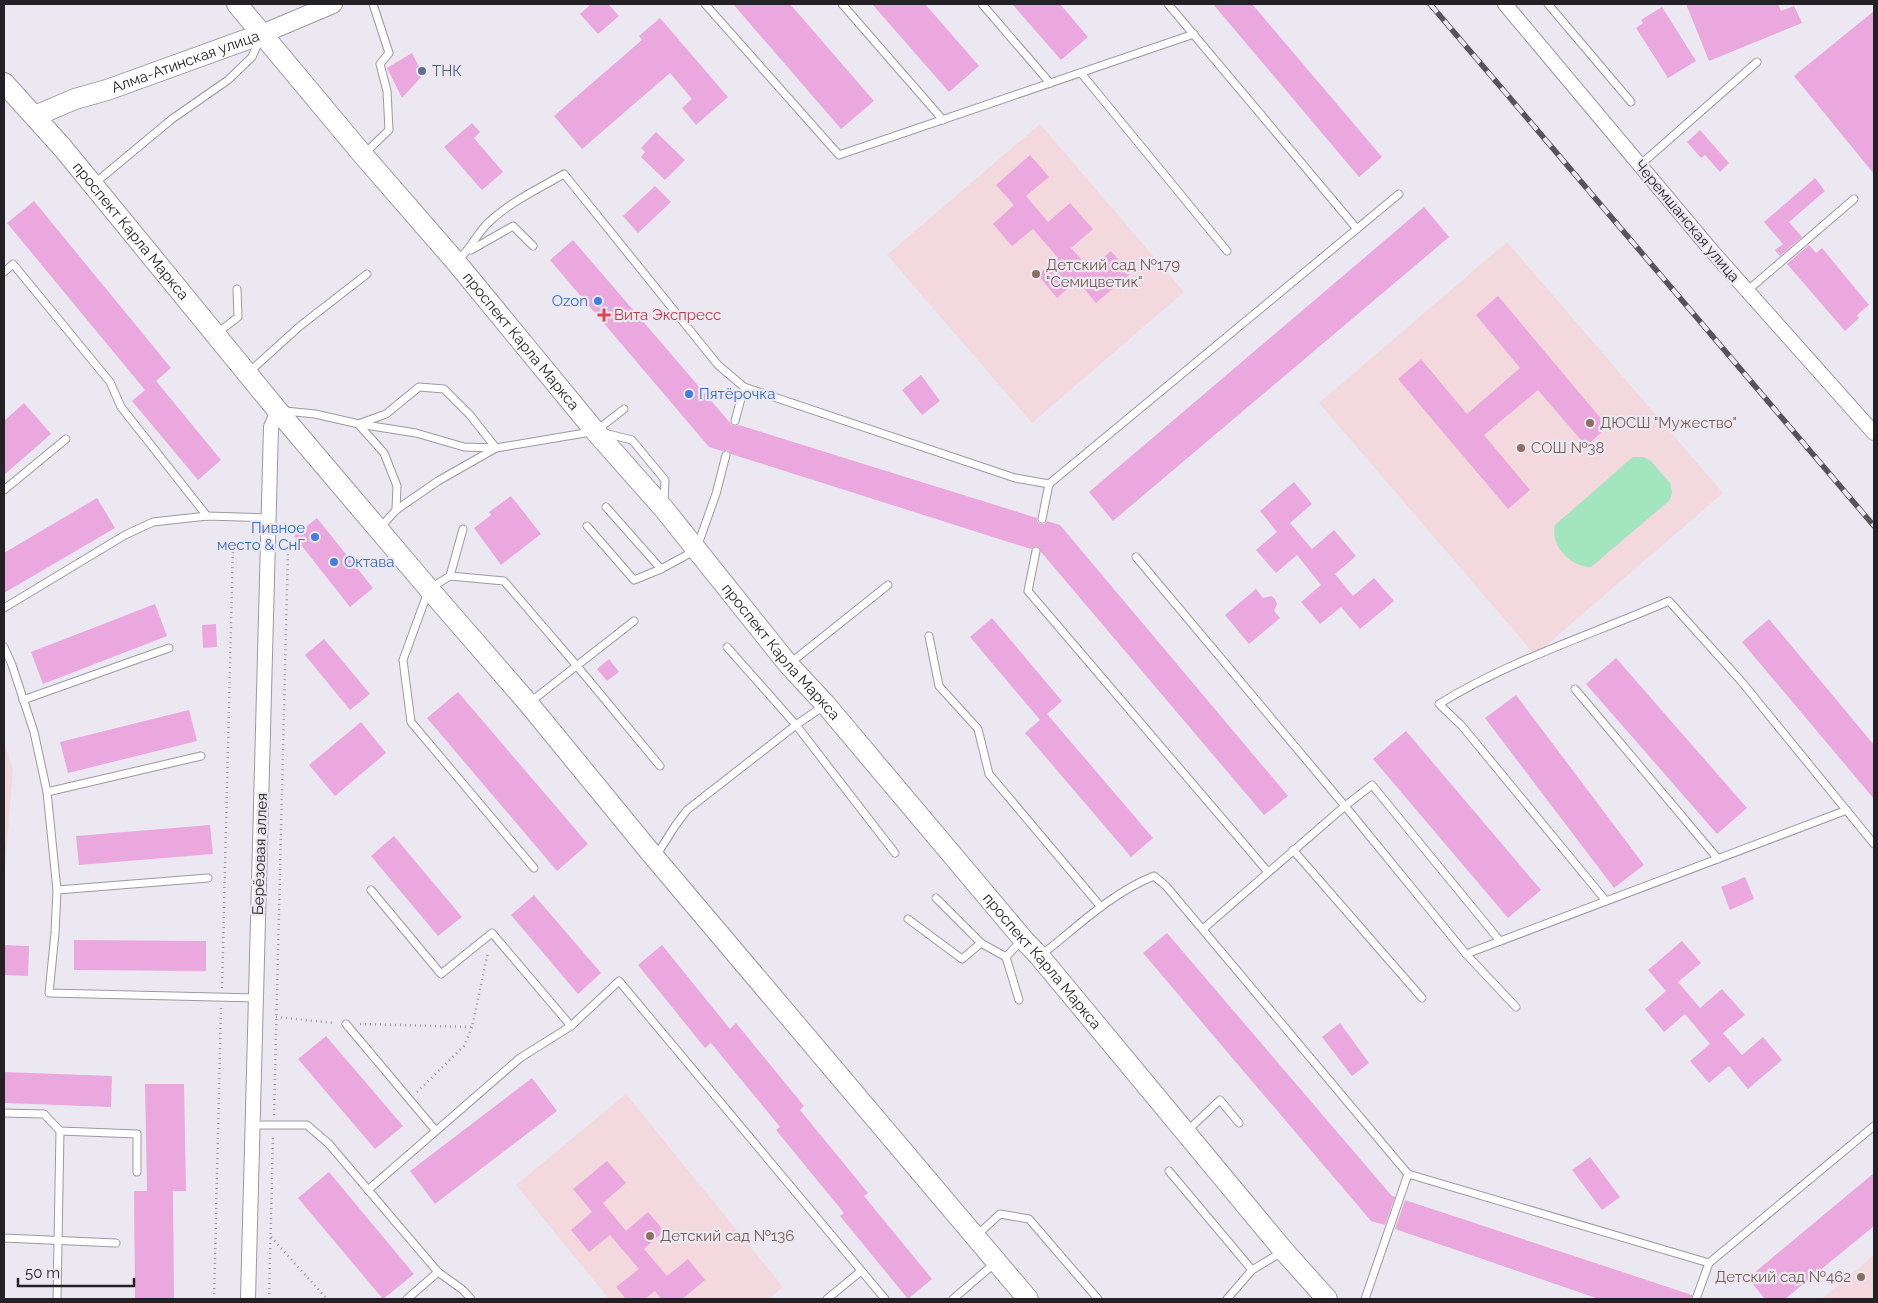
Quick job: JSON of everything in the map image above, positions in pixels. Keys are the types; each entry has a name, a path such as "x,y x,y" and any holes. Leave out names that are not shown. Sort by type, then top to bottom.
{"main road":[{"name":"проспект Карла Маркса","path":"237,4 363,155 462,257 595,431 664,509 788,664 826,705 1040,956 1284,1251 1327,1299"},
{"name":"Алма-Атинская улица","path":"35,116 75,99 107,90 262,34"},
{"name":"проспект Карла Маркса","path":"4,83 35,116 378,530 528,704 655,858 1028,1299"}],"street":[{"name":"Черемшанская улица","path":"1505,4 1747,291 1874,433"},
{"name":"Алма-Атинская улица","path":"262,34 326,5"},
{"name":"Берёзовая аллея","path":"248,1299 271,427 278,410"}],"lane":[{"path":"363,155 390,130 387,91 380,64 389,53 373,4"},
{"path":"705,4 839,155 1194,34"},
{"path":"842,4 943,120"},
{"path":"982,4 1050,83"},
{"path":"1168,4 1357,229"},
{"path":"1548,4 1631,102"},
{"path":"93,185 172,119 228,80 252,57 262,34"},
{"path":"1640,165 1757,62"},
{"path":"1081,73 1227,251"},
{"path":"462,257 486,225 509,206 564,174 718,365 744,387 1015,478 1049,484"},
{"path":"1042,519 1049,484 1399,194"},
{"path":"1747,291 1854,199"},
{"path":"462,257 513,226 533,246"},
{"path":"4,272 13,264 110,382 121,407 207,516"},
{"path":"248,373 300,326 367,274"},
{"path":"216,334 238,317 237,289"},
{"path":"359,424 386,414 419,387 444,389 470,415 496,448"},
{"path":"735,421 744,387"},
{"path":"278,410 315,414 359,424 416,433 464,447 496,448 595,431 624,409"},
{"path":"359,424 384,453 397,486 396,510"},
{"path":"4,490 66,439"},
{"path":"378,530 396,510 438,481 496,448"},
{"path":"587,526 634,580 661,569 696,550 716,494 726,454"},
{"path":"606,507 661,569"},
{"path":"4,608 125,535 153,522 207,516 269,518"},
{"path":"450,576 463,529"},
{"path":"1036,551 1028,591 1268,872"},
{"path":"1136,557 1345,806 1466,954 1516,1007"},
{"path":"534,868 411,722 404,660 429,589 450,576 504,581 660,766"},
{"path":"788,664 888,585"},
{"path":"1606,901 1462,726 1439,704 1458,692 1524,661 1669,601 1741,681 1874,844"},
{"path":"528,704 634,621"},
{"path":"929,636 940,686 978,730 988,774 1101,907"},
{"path":"4,646 34,732 48,792 56,890 55,932 49,994 256,998"},
{"path":"727,647 796,725 895,853"},
{"path":"23,700 169,648"},
{"path":"1575,689 1718,859"},
{"path":"655,858 687,810 796,725 826,705"},
{"path":"48,792 201,756"},
{"path":"1202,929 1372,785 1500,941"},
{"path":"1466,954 1847,810"},
{"path":"1293,850 1422,998"},
{"path":"1040,956 1101,907 1139,882 1154,876 1166,886 1408,1174 1709,1263"},
{"path":"56,890 208,878"},
{"path":"371,890 441,974 492,933 571,1026"},
{"path":"936,898 981,943 1006,957 1019,1000"},
{"path":"908,920 962,959 981,943"},
{"path":"1006,957 1023,938"},
{"path":"368,1190 520,1058 571,1026 619,981 885,1299"},
{"path":"346,1024 436,1132"},
{"path":"1185,1132 1220,1100 1240,1122"},
{"path":"4,1113 44,1114 60,1131 57,1299"},
{"path":"253,1125 308,1125 329,1144 438,1272 463,1290 471,1299"},
{"path":"1696,1299 1709,1263 1874,1126"},
{"path":"60,1131 137,1134 137,1172"},
{"path":"1169,1171 1252,1270"},
{"path":"1365,1299 1408,1174"},
{"path":"975,1236 1000,1214 1029,1220 1098,1299"},
{"path":"4,1238 116,1243"},
{"path":"1227,1299 1252,1270 1284,1251"},
{"path":"954,1299 997,1261"},
{"path":"827,1299 862,1271"},
{"path":"407,1299 438,1272"}],"path":[{"path":"409,1100 464,1046 472,1027 492,933"},
{"path":"276,1017 346,1024 472,1027"},
{"path":"271,1237 327,1299"}],"shaded area":[{"name":"Детский сад №179 \"Семицветик\"","path":"1040,124 1184,292 1032,423 887,255"},
{"name":"СОШ №38","path":"1507,242 1723,493 1535,655 1319,403"},
{"path":"4,743 13,769 4,883"},
{"name":"Детский сад №136","path":"626,1094 783,1287 769,1299 609,1299 516,1185"},
{"name":"Детский сад №462","path":"1874,1255 1874,1299 1822,1299"}],"green space":[{"path":"1633,457 1643,457 1651,461 1670,483 1672,492 1670,500 1591,567 1583,566 1569,559 1559,548 1554,533 1555,525"}],"building":[{"path":"591,4 608,4 619,16 598,34 580,14"},
{"path":"733,4 790,4 874,101 841,129"},
{"path":"872,4 925,4 979,66 949,92"},
{"path":"1012,4 1060,4 1088,37 1061,60"},
{"path":"1213,4 1252,4 1382,157 1359,177"},
{"path":"1686,4 1778,4 1781,11 1794,6 1802,23 1709,61"},
{"path":"1662,7 1696,61 1668,78 1636,28 1643,23 1641,20"},
{"path":"1874,11 1874,174 1794,76"},
{"path":"660,18 728,97 696,125 682,108 692,99 670,73 582,149 554,116 642,40 639,36"},
{"path":"412,53 423,75 402,98 387,68"},
{"path":"472,123 480,132 474,138 503,172 482,190 444,147"},
{"path":"1700,130 1729,163 1720,172 1705,155 1701,158 1687,142"},
{"path":"656,132 685,160 665,180 641,157 645,152 641,148"},
{"path":"1030,155 1049,177 1026,196 1048,222 1070,203 1093,229 1071,248 1090,269 1111,251 1130,274 1096,303 1077,280 1057,298 1038,275 1058,258 1033,229 1012,246 993,224 1014,205 996,185"},
{"path":"1815,178 1825,191 1789,222 1802,237 1780,256 1775,250 1783,244 1764,222"},
{"path":"655,186 671,202 638,233 623,216"},
{"path":"34,201 171,368 156,381 221,460 198,480 132,401 145,390 7,223"},
{"path":"1424,207 1449,237 1113,521 1089,492"},
{"path":"573,240 732,425 739,425 1037,518 1040,524 1044,524 1047,521 1060,525 1288,796 1264,815 1041,552 1039,547 1035,546 1031,549 731,454 728,450 722,451 709,447 550,260"},
{"path":"1809,245 1816,253 1822,248 1869,305 1857,315 1859,318 1845,331 1787,264"},
{"path":"1498,296 1608,427 1586,446 1538,390 1484,435 1530,490 1508,509 1398,379 1421,359 1467,414 1520,368 1476,315"},
{"path":"921,375 940,401 922,415 902,390"},
{"path":"24,403 51,434 4,475 4,421"},
{"path":"1294,482 1312,504 1290,523 1312,549 1334,530 1356,556 1335,574 1353,596 1374,578 1394,601 1360,629 1341,607 1320,624 1301,602 1321,585 1297,555 1276,573 1256,550 1277,532 1260,511"},
{"path":"511,496 541,534 501,565 474,528 491,515 489,512"},
{"path":"97,498 115,528 4,593 4,553"},
{"name":"Октава","path":"317,518 373,588 350,607 294,536"},
{"path":"1256,589 1263,598 1271,596 1275,599 1277,604 1274,611 1280,618 1249,644 1225,615"},
{"path":"155,604 167,636 43,684 31,652"},
{"path":"992,618 1062,701 1047,714 1153,838 1131,857 1025,733 1040,720 970,637"},
{"path":"1769,619 1874,745 1874,799 1742,642"},
{"path":"216,624 217,647 203,648 202,625"},
{"path":"324,639 370,694 350,710 305,655"},
{"path":"1616,658 1747,808 1717,834 1586,684"},
{"path":"609,659 619,672 607,681 597,669"},
{"path":"458,692 588,844 557,871 427,718"},
{"path":"1516,695 1644,865 1614,888 1485,718"},
{"path":"189,710 197,741 68,773 60,742"},
{"path":"361,722 386,753 335,796 309,765"},
{"path":"1406,731 1541,890 1508,918 1373,759"},
{"path":"210,825 213,854 79,865 76,836"},
{"path":"394,836 462,917 438,936 371,856"},
{"path":"1745,877 1754,899 1730,910 1721,887"},
{"path":"534,895 601,973 578,994 511,915"},
{"path":"1167,933 1391,1195 1395,1197 1385,1225 1371,1221 1143,953"},
{"path":"74,940 206,941 206,971 74,970"},
{"path":"1682,941 1701,963 1678,982 1700,1008 1722,989 1745,1015 1723,1033 1742,1055 1763,1037 1782,1060 1748,1089 1729,1066 1709,1083 1690,1061 1710,1044 1685,1014 1664,1032 1645,1009 1666,991 1648,970"},
{"path":"4,945 29,946 28,976 4,975"},
{"path":"662,945 730,1029 736,1023 804,1106 800,1110 868,1193 864,1196 932,1279 908,1299 840,1216 844,1213 776,1130 780,1127 711,1043 705,1048 638,965"},
{"path":"1340,1023 1369,1063 1352,1076 1322,1037"},
{"path":"326,1036 403,1126 375,1149 298,1059"},
{"path":"4,1072 112,1076 111,1107 4,1103"},
{"path":"532,1078 557,1111 435,1204 410,1171"},
{"path":"145,1084 184,1084 186,1191 173,1191 174,1298 135,1299 134,1191 147,1191"},
{"path":"1590,1157 1620,1197 1602,1210 1572,1170"},
{"path":"607,1161 626,1183 603,1203 626,1231 648,1212 664,1231 644,1249 667,1276 688,1259 705,1280 682,1299 661,1299 655,1291 645,1299 626,1299 616,1287 639,1269 610,1235 589,1252 571,1230 592,1212 573,1189"},
{"path":"329,1172 414,1274 383,1299 298,1198"},
{"path":"1874,1173 1874,1226 1785,1299 1765,1299 1748,1278"},
{"path":"1405,1200 1692,1295 1691,1299 1599,1299 1395,1229"}],"railway":[{"path":"1430,4 1874,526"}],"place":[{"name":"ТНК","path":"422,71"},
{"name":"Детский сад №179 \"Семицветик\"","path":"1036,274"},
{"name":"Ozon","path":"598,301"},
{"name":"Вита Экспресс","path":"604,315"},
{"name":"Пятёрочка","path":"689,394"},
{"name":"ДЮСШ \"Мужество\"","path":"1590,423"},
{"name":"СОШ №38","path":"1521,448"},
{"name":"Пивное место & СнГ","path":"315,537"},
{"name":"Октава","path":"334,562"},
{"name":"Детский сад №136","path":"650,1236"},
{"name":"Детский сад №462","path":"1861,1277"}]}
